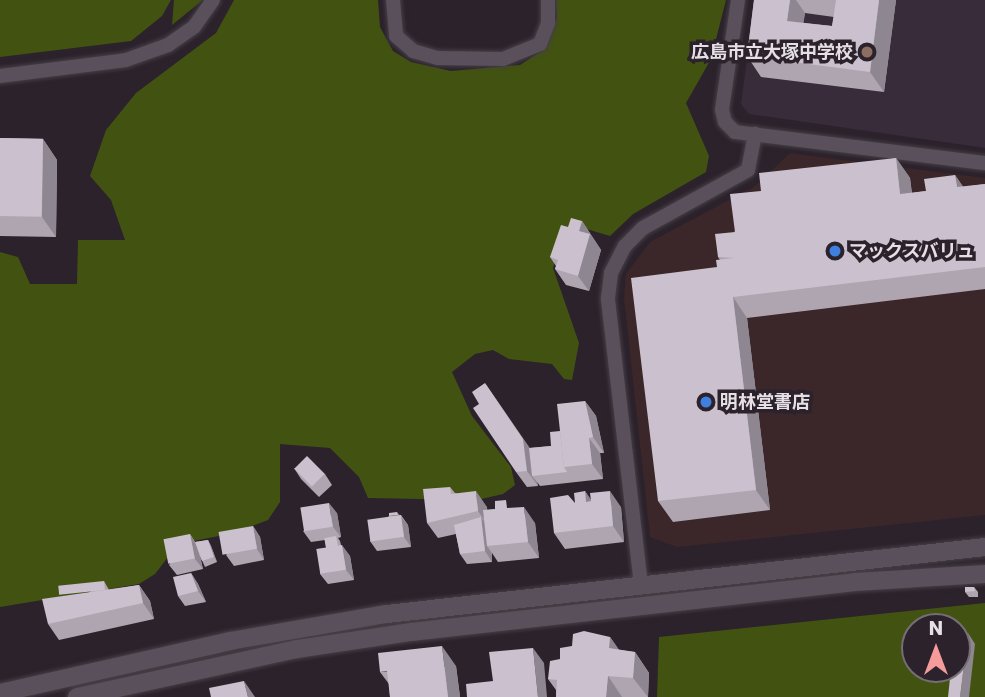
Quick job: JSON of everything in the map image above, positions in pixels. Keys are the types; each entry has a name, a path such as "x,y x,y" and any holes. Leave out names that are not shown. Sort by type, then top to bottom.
{"street":[{"path":"0,76 137,56 168,45 194,27 213,0"},
{"path":"393,0 396,36 413,51 437,58 503,59 540,44 548,23 548,0"},
{"path":"738,0 722,110 725,122 735,132 985,163"},
{"path":"641,585 608,298 611,273 625,246 643,228 748,170 755,134"},
{"path":"0,693 340,621 985,547"},
{"path":"77,697 260,657 399,634 841,583 985,574"}],"shaded area":[{"name":"広島市立大塚中学校","path":"755,0 985,0 985,148 749,114 741,104"},
{"path":"790,153 985,178 985,515 677,547 650,537 624,298 626,274 650,242 754,187"}],"green space":[{"path":"0,0 171,0 162,16 131,41 0,57"},
{"path":"174,0 203,0 172,25"},
{"path":"234,0 378,0 380,27 393,51 411,62 451,71 520,65 540,52 557,18 556,0 726,0 711,59 686,103 709,156 706,172 633,214 610,236 580,227 565,232 553,268 579,343 572,380 564,379 552,364 509,359 493,350 475,354 452,372 472,416 511,467 515,485 503,494 477,500 368,498 359,477 330,448 280,444 280,502 268,520 234,533 178,544 155,574 139,584 0,607 0,252 18,257 30,284 77,284 78,240 125,240 111,200 90,176 106,130 136,93 216,33"},
{"path":"985,603 985,697 657,697 659,637"}],"building":[{"path":"754,0 790,0 787,21 832,26 836,0 879,0 870,72 747,56"},
{"path":"0,138 43,139 42,217 0,216"},
{"path":"896,158 900,194 926,191 924,179 955,175 957,187 985,184 985,267 733,297 756,490 658,501 631,278 717,267 716,260 734,258 718,257 715,234 735,232 730,194 761,191 759,173"},
{"path":"571,218 582,221 579,231 590,234 578,276 555,269 558,260 550,257 561,225 568,227"},
{"path":"485,383 523,439 527,471 516,472 473,408 479,404 472,392"},
{"path":"585,401 593,437 589,438 592,464 564,467 557,404"},
{"path":"560,431 564,467 567,472 532,476 529,448 551,446 550,432"},
{"path":"307,456 325,474 312,486 294,469"},
{"path":"450,487 451,494 476,491 478,511 427,523 423,489"},
{"path":"585,491 586,502 591,501 590,493 610,491 613,526 554,533 550,498 568,495 575,503 574,493"},
{"path":"506,500 507,508 524,507 528,542 487,546 483,510 495,509 495,501"},
{"path":"329,503 333,527 304,531 300,508"},
{"path":"401,515 404,537 370,542 367,520"},
{"path":"481,517 485,551 460,554 454,525"},
{"path":"253,526 257,549 223,555 219,532"},
{"path":"190,534 195,559 168,564 163,539"},
{"path":"336,536 338,546 326,548 324,538"},
{"path":"208,540 214,557 202,561 195,542"},
{"path":"342,545 346,570 320,574 316,549"},
{"path":"191,573 198,591 178,596 173,577"},
{"path":"104,581 105,590 59,595 58,586"},
{"path":"139,585 143,603 48,624 42,599"},
{"path":"965,587 974,587 975,591 965,592"},
{"path":"584,631 610,637 609,648 635,652 633,678 608,676 606,697 556,697 557,680 548,679 550,661 560,659 560,648 572,646 573,634"},
{"path":"442,646 448,697 390,697 387,671 380,672 378,653"},
{"path":"533,648 538,697 467,697 466,684 493,681 489,652"},
{"path":"244,681 248,697 211,697 209,688"},
{"path":"950,683 962,683 960,697 948,697"}],"place":[{"name":"広島市立大塚中学校","path":"867,52"},
{"name":"マックスバリュ","path":"835,251"},
{"name":"明林堂書店","path":"706,402"}]}
